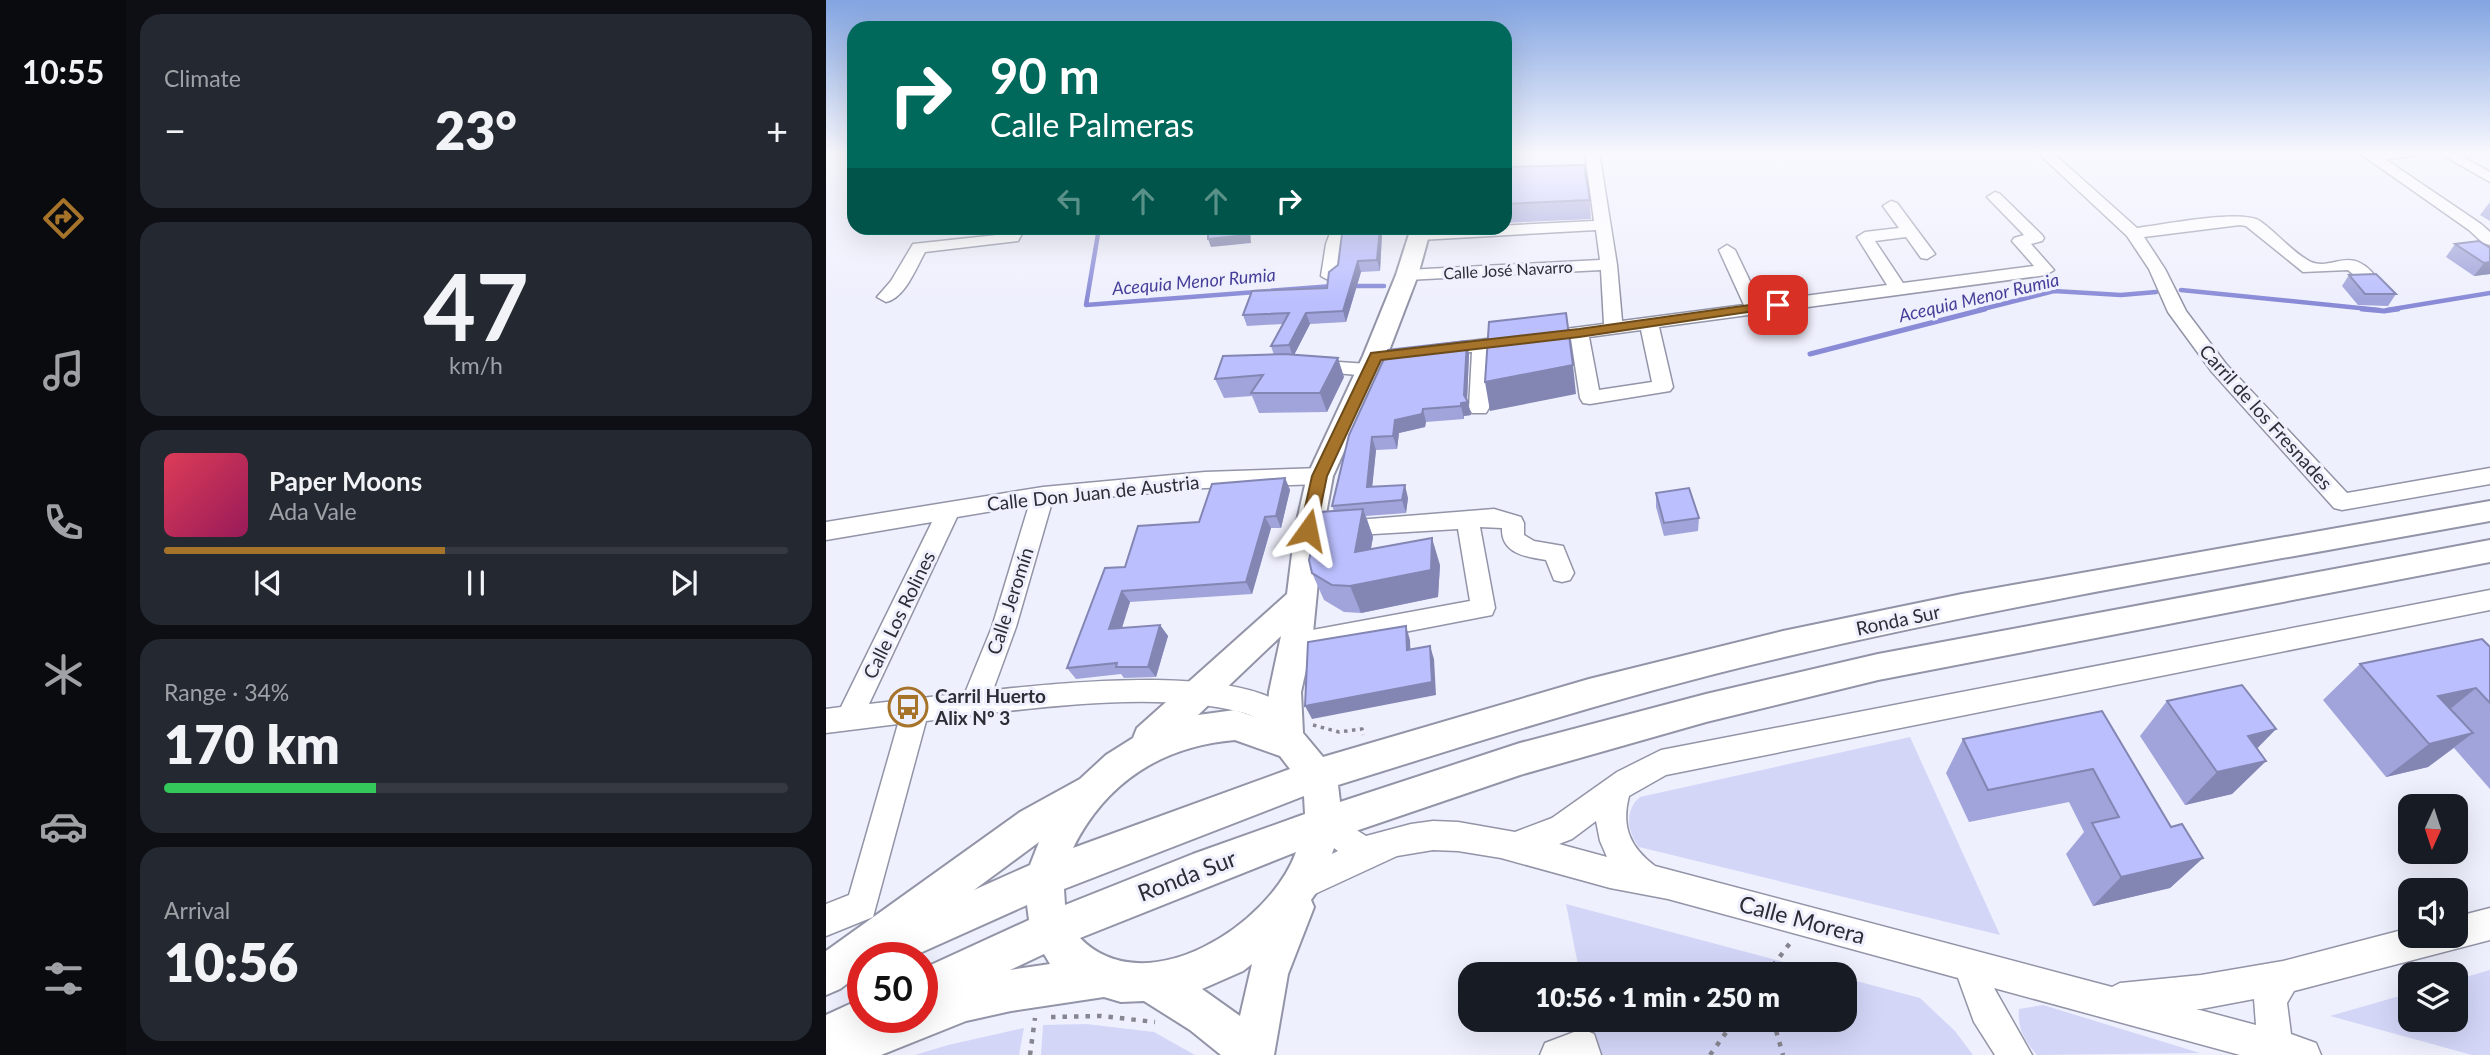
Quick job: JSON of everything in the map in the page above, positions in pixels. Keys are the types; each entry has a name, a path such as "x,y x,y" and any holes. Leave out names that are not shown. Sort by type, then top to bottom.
{"main road":[{"path":"1252,1055 1268,974 1318,854 1325,824 1324,798 1318,775 1286,730 1286,684 1296,643 1308,530 1320,476 1372,363 1420,235"},
{"name":"Ronda Sur","path":"900,942 1045,878 1318,775 1589,693 1783,644 1962,606 2490,511"},
{"name":"Ronda Sur","path":"938,982 1050,931 1325,824 1520,759 1706,708 1878,667 2490,551"},
{"path":"1299,601 1200,695 1107,776 1071,816 1053,850 1045,878 1044,906 1050,931 1070,960 1102,978 1151,984 1187,976 1223,961 1282,914 1304,884"},
{"path":"826,975 1033,824 1164,739 1212,726 1235,725 1286,730"},
{"name":"Ronda Sur","path":"826,975 847,966"},
{"path":"938,1010 976,998 1102,978"},
{"path":"1151,984 1194,1005 1220,1024 1252,1055"},
{"path":"826,1037 847,1027"},
{"path":"831,1055 882,1033"}],"street":[{"path":"1597,201 1604,225 1613,329"},
{"path":"1291,365 1372,363 1409,353 1613,329 1897,288 2046,270 2020,241 2036,238 1999,201"},
{"name":"Carril de los Fresnades","path":"2098,201 2133,233 2157,269 2177,312 2219,368 2342,502 2490,476"},
{"path":"2438,201 2489,240"},
{"path":"1891,206 1927,254"},
{"path":"2133,233 2240,220 2252,223 2309,268 2352,265 2367,276"},
{"path":"1512,228 1604,225"},
{"path":"1897,288 1864,237 1909,232"},
{"path":"886,297 898,285 919,248 1012,238 1014,235"},
{"path":"1330,276 1337,235"},
{"path":"1727,250 1754,308"},
{"name":"Calle José Navarro","path":"1407,275 1609,265"},
{"path":"1579,333 1590,398 1663,387 1649,324"},
{"path":"1479,408 1482,345"},
{"name":"Calle Don Juan de Austria","path":"826,531 1043,495 1205,480 1320,476"},
{"name":"Calle Jeromín","path":"974,705 1004,627 1043,495"},
{"name":"Calle Los Rolines","path":"838,719 948,512"},
{"path":"1308,530 1494,517 1513,523 1513,539 1529,549 1555,552 1562,573"},
{"path":"1296,643 1483,608 1465,520"},
{"path":"1512,848 1562,829 1643,771 1661,763 2490,600"},
{"path":"838,719 974,705 1164,691 1256,705 1278,714 1286,730"},
{"path":"826,920 862,906 915,711"},
{"path":"1616,792 1610,816 1612,838 1626,862 1647,878"},
{"path":"1325,824 1361,850 1371,851"},
{"name":"Calle Morera","path":"1304,884 1371,851 1412,838 1433,835 1512,848 1612,874 1647,878 2107,1002 2282,1053"},
{"path":"2468,930 2490,924"},
{"path":"2107,1002 2202,992 2283,977 2398,947"},
{"path":"1969,965 1986,1010 2015,1055"},
{"path":"2282,1053 2270,1001 2283,977"},
{"path":"1557,1055 1582,1046 1584,1055"}],"path":[{"path":"1776,962 1806,921"},
{"path":"1030,1055 1035,1018"},
{"path":"1710,1055 1726,1032"},
{"path":"1776,1032 1783,1055"}],"shaded area":[{"path":"1910,737 2000,935 1639,847 1632,835 1629,815 1640,797"},
{"path":"1566,904 1783,962 1577,962"},
{"path":"2490,970 2490,1055 2472,1055 2330,1016 2398,996 2398,1032 2468,1032 2468,976"},
{"path":"1857,981 1920,998 1955,1031 1973,1055 1595,1055 1591,1032 1857,1032"},
{"path":"2043,1005 2200,1053 2037,1055 2023,1034 2019,1023 2019,1009"},
{"path":"1086,1024 1154,1032 1195,1055 1041,1055 1043,1025"},
{"path":"1024,1028 1019,1055 915,1055 948,1045"}],"building":[{"path":"1512,201 1564,201 1512,204"},
{"path":"1208,235 1248,235 1208,239"},
{"path":"1342,235 1379,235 1377,260 1358,261 1343,311 1306,313 1289,345 1271,346 1289,313 1243,315 1252,291 1327,288 1329,272 1338,265"},
{"path":"2479,241 2490,248 2490,262 2484,263 2455,244"},
{"path":"2376,274 2396,294 2365,294 2349,275"},
{"path":"1566,313 1573,365 1485,382 1489,322"},
{"path":"1467,341 1464,395 1468,402 1461,403 1461,406 1423,409 1422,414 1395,420 1393,436 1372,437 1367,487 1405,485 1402,500 1332,506 1349,435 1388,350"},
{"path":"1284,354 1338,358 1320,393 1251,393 1263,375 1215,379 1223,356"},
{"path":"1285,478 1276,516 1265,517 1246,582 1122,591 1109,629 1160,625 1148,667 1116,667 1117,663 1067,668 1105,568 1125,567 1138,526 1199,522 1212,484"},
{"path":"1689,488 1699,518 1664,523 1656,493"},
{"path":"1363,509 1355,552 1432,538 1431,570 1350,586 1332,585 1312,573 1309,560 1320,512"},
{"path":"1406,626 1407,650 1430,646 1432,682 1305,706 1308,642"},
{"path":"2482,639 2490,647 2490,703 2476,688 2438,696 2473,733 2429,744 2360,664"},
{"path":"2242,685 2276,729 2248,736 2266,761 2217,772 2167,701"},
{"path":"2102,711 2171,827 2182,824 2203,858 2121,877 2092,823 2119,817 2093,769 1988,790 1963,739"}],"waterway":[{"name":"Acequia Menor Rumia","path":"1098,235 1086,305 1333,286"},
{"name":"Acequia Menor Rumia","path":"1351,286 1384,286"},
{"name":"Acequia Menor Rumia","path":"2181,290 2379,310"},
{"name":"Acequia Menor Rumia","path":"1979,310 2054,291 2121,295 2156,292"},
{"name":"Acequia Menor Rumia","path":"2387,310 2490,293"},
{"name":"Acequia Menor Rumia","path":"1810,354 1985,309"},
{"name":"Acequia Menor Rumia","path":"2362,309 2398,309"}],"place":[{"name":"Carril Huerto Alix Nº 3","path":"908,707"}],"route":[{"path":"1308,530 1320,476 1376,356 1579,333 1778,305"}]}
